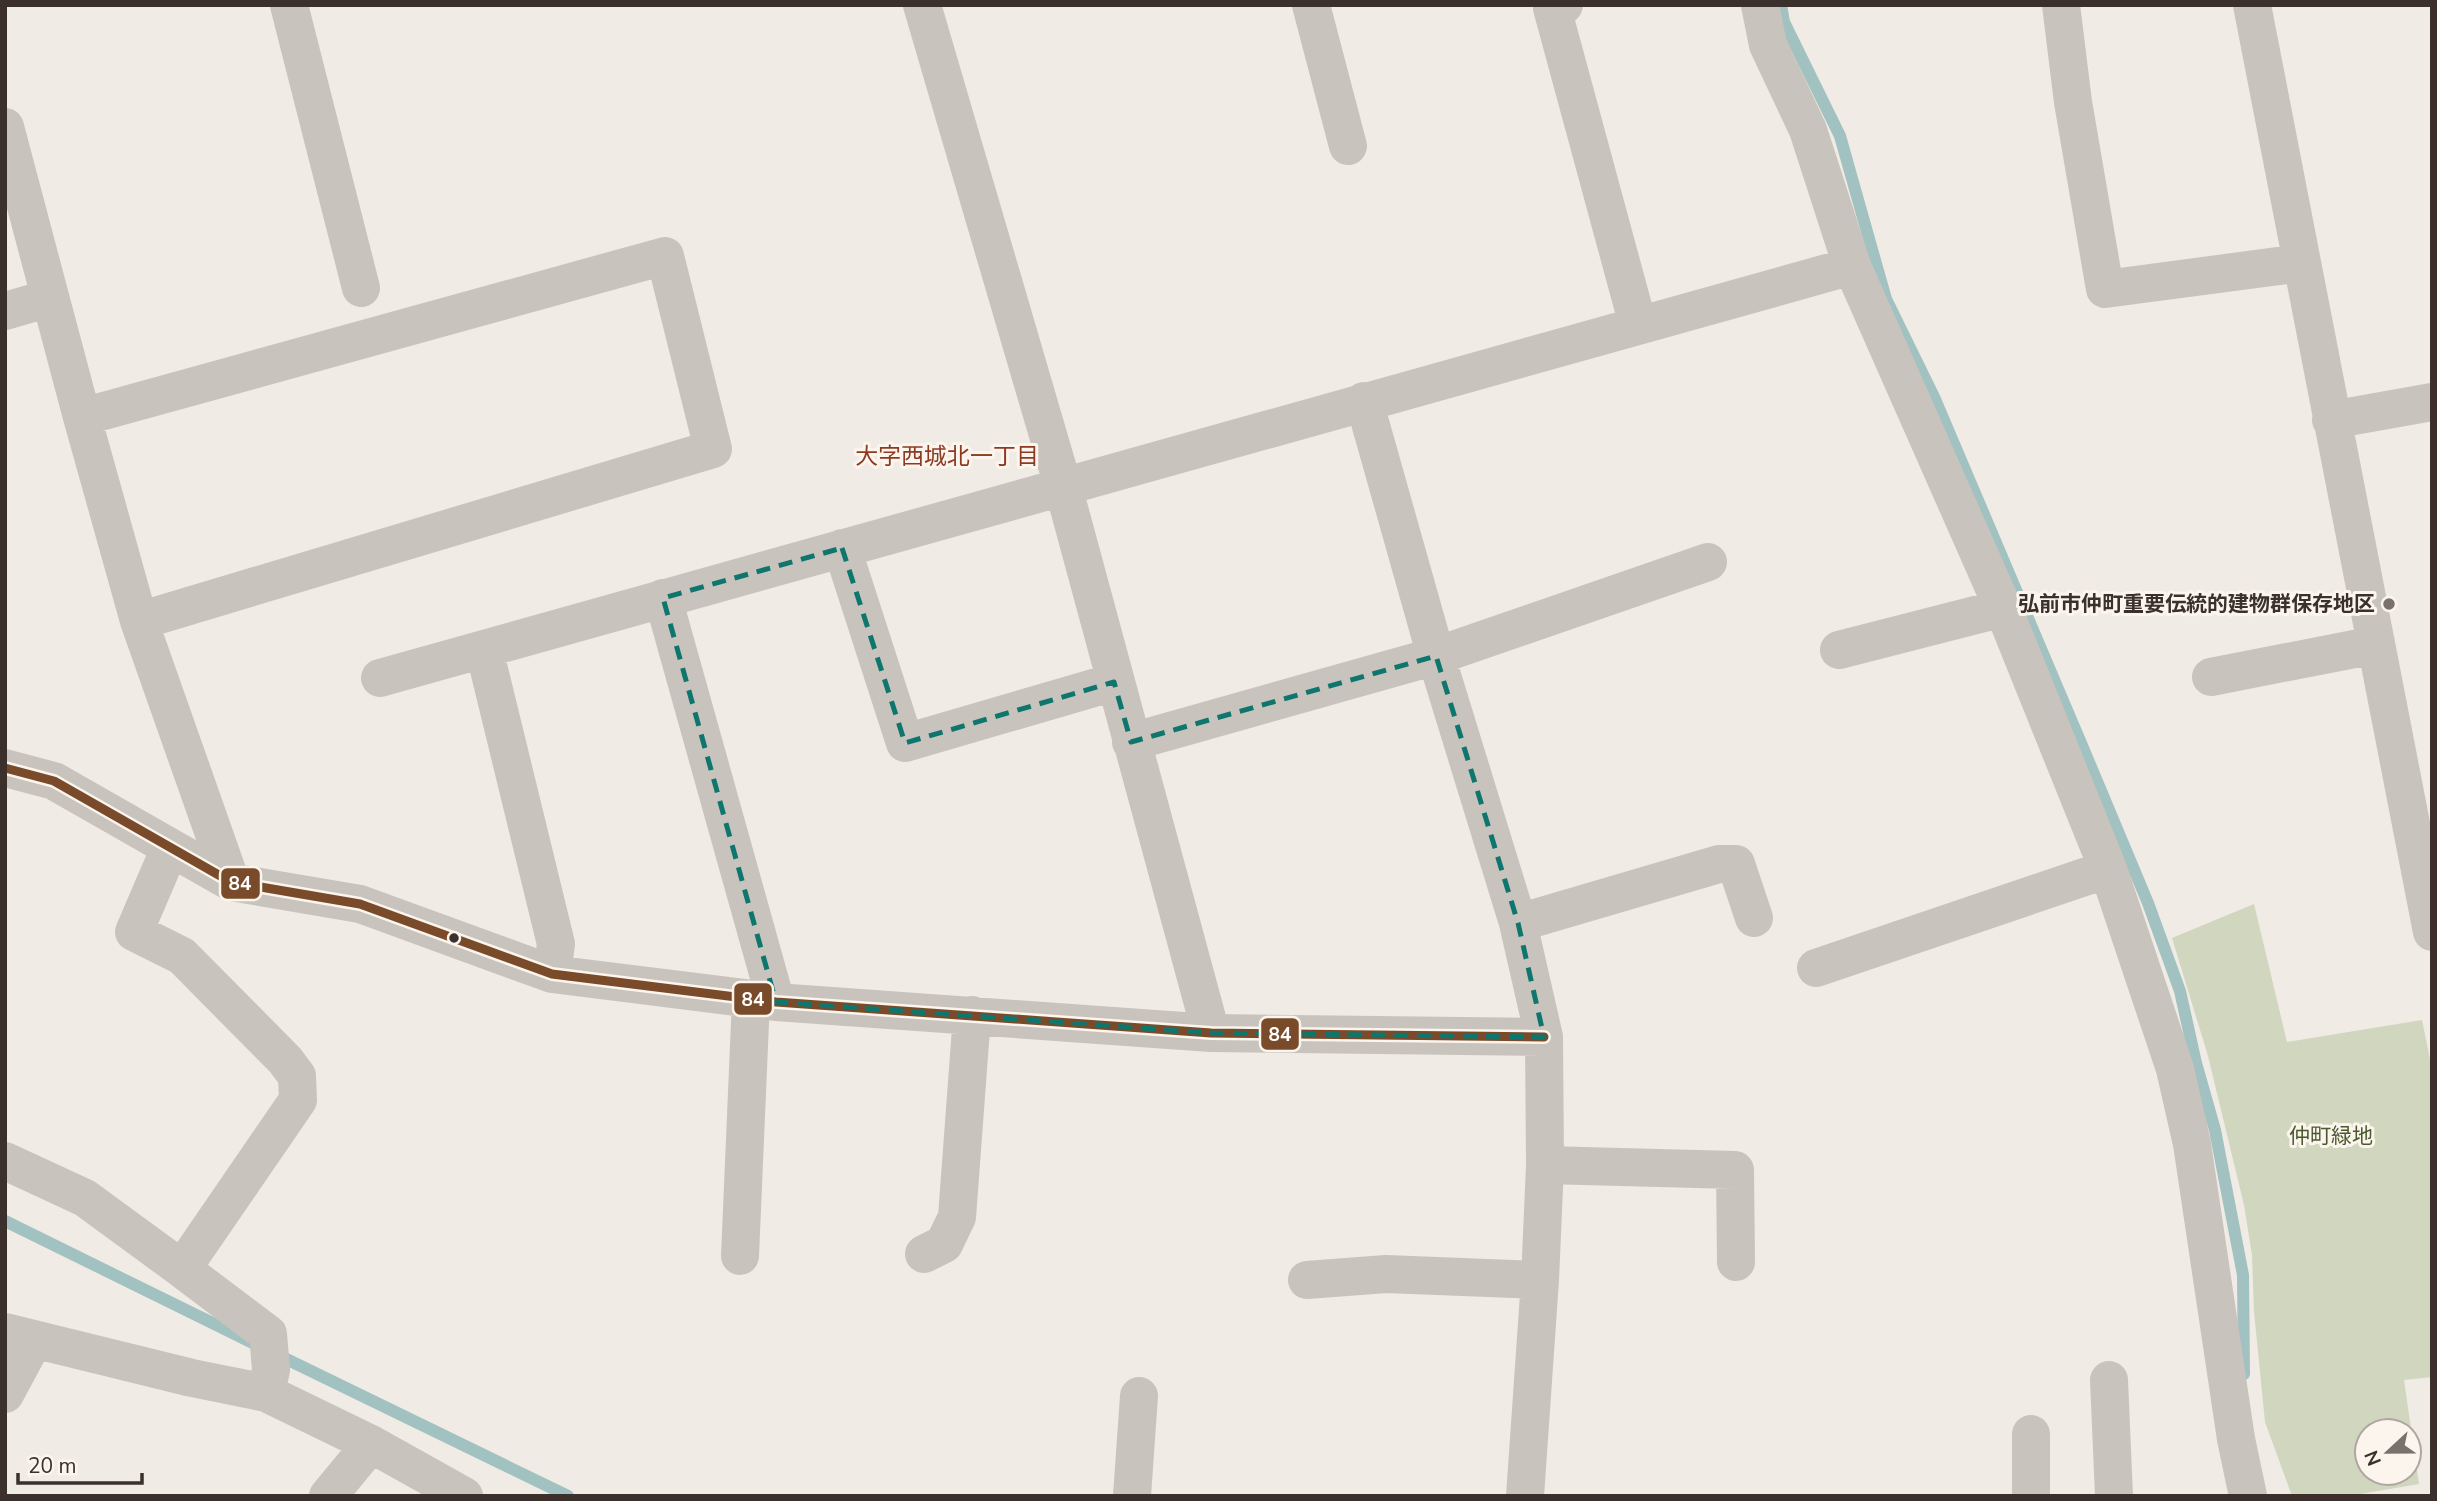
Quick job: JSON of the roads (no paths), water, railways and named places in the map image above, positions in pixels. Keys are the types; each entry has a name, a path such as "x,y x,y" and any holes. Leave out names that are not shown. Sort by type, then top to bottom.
{"street":[{"path":"289,5 360,288"},
{"path":"922,5 1063,486 1211,1033"},
{"path":"1311,5 1349,146"},
{"path":"1564,5 1552,8 1639,325"},
{"path":"1760,5 1768,44 1808,130 1852,266 2003,608 2108,869 2175,1069 2193,1144 2236,1439 2248,1496"},
{"path":"2061,5 2073,102 2105,289 2301,263"},
{"path":"2252,5 2432,932"},
{"path":"5,127 139,621 231,882"},
{"path":"82,417 664,256 713,449 139,621"},
{"path":"380,678 1852,266"},
{"path":"5,311 50,298"},
{"path":"1364,401 1436,656 1518,923 1544,1037 1545,1165 1525,1496"},
{"path":"2331,420 2432,402"},
{"path":"842,548 905,743 1114,682"},
{"path":"1131,742 1436,656 1708,562"},
{"path":"663,598 764,1001 740,1256"},
{"path":"1839,650 2003,608"},
{"path":"2211,677 2375,645"},
{"path":"484,649 556,944 552,974"},
{"path":"5,768 54,781 231,882 360,904 552,974 764,1001 1211,1033 1544,1037"},
{"path":"170,848 134,932 182,956 267,1041 297,1076 298,1100 181,1269"},
{"path":"1518,923 1719,864 1736,864 1754,918"},
{"path":"1816,968 2108,869"},
{"path":"924,1254 944,1244 957,1217 972,1015"},
{"path":"5,1160 85,1198 181,1269 269,1366 371,1444 464,1496"},
{"path":"1545,1165 1735,1170 1736,1262"},
{"path":"1307,1280 1386,1274 1540,1280"},
{"path":"5,1394 20,1336 269,1366"},
{"path":"2109,1380 2114,1496"},
{"path":"1132,1496 1139,1396"},
{"path":"2031,1434 2031,1496"},
{"path":"328,1496 371,1444"}],"waterway":[{"path":"1781,5 1784,22 1840,136 1886,299 1935,399 2148,903 2180,991 2215,1130 2243,1275 2244,1374"},
{"path":"5,1221 253,1343"},
{"path":"276,1354 568,1496"}],"place":[{"name":"弘前市仲町重要伝統的建物群保存地区","path":"2389,604"}],"district":[{"name":"大字西城北一丁目","path":"947,456"}],"park label":[{"name":"仲町緑地","path":"2331,1136"}]}
